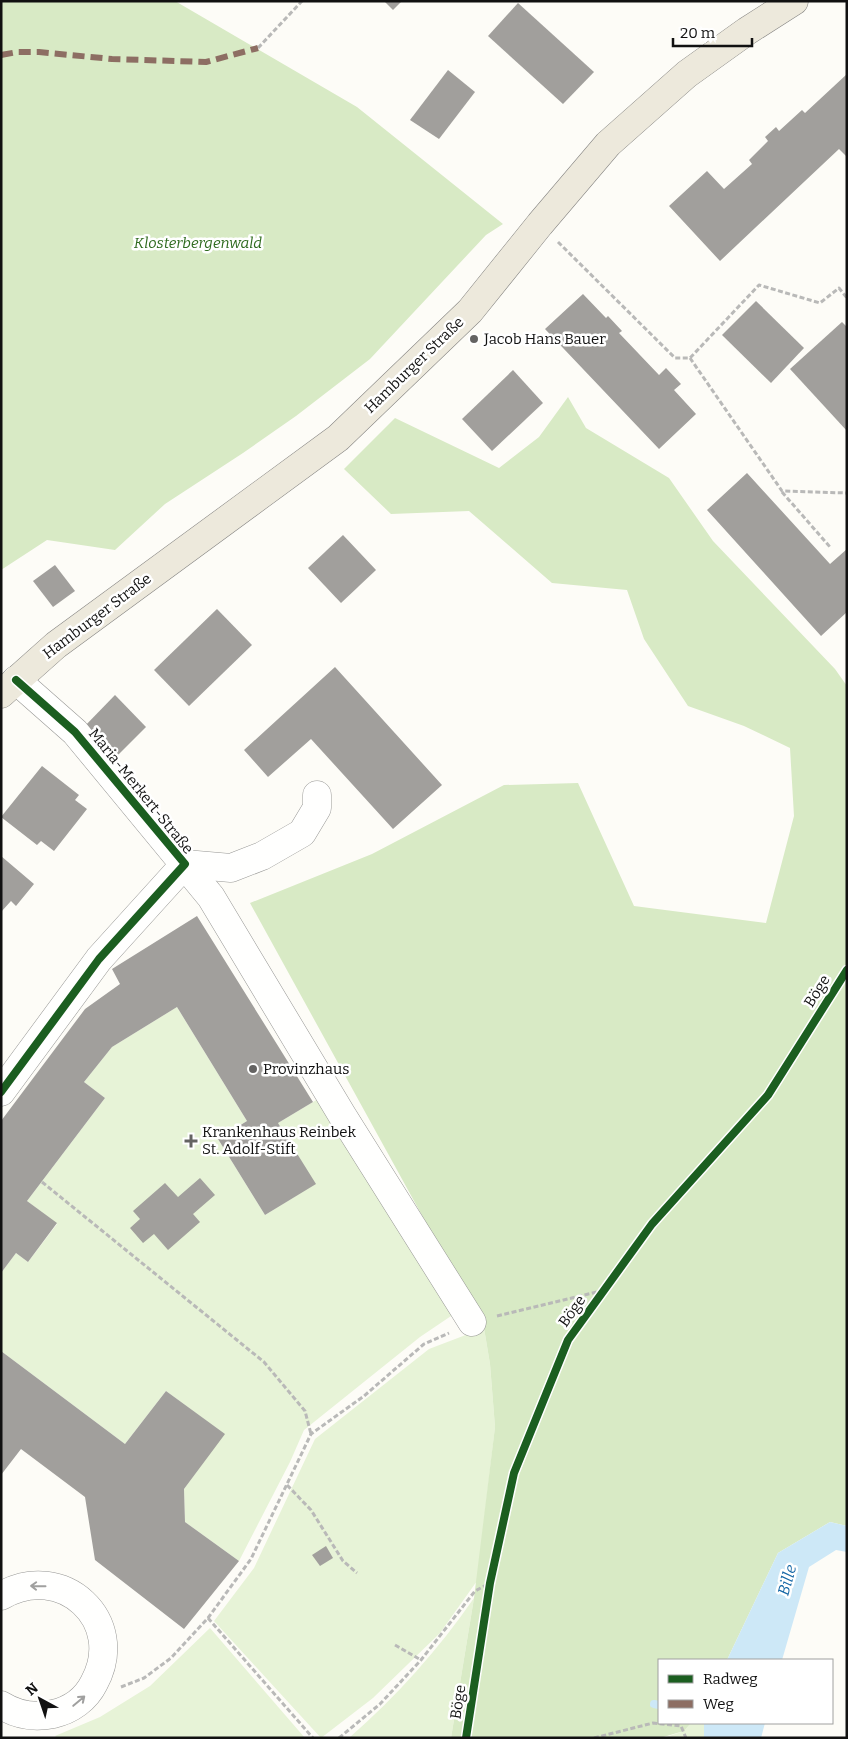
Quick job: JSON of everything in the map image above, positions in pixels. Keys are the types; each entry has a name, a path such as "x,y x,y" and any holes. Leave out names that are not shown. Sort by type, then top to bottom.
{"main road":[{"name":"Hamburger Straße","path":"9,687 56,645 338,438 470,311 608,144 687,74 747,31 794,1"}],"street":[{"name":"Maria-Merkert-Straße","path":"1,1092 99,960 185,864 76,732 9,687"},
{"path":"185,864 231,868 262,856 302,833 317,808 317,795"},
{"path":"185,864 212,898 342,1115 472,1322"},
{"path":"1,1596 14,1589 35,1584 56,1587 75,1596 91,1610 101,1630 104,1650 100,1672 90,1690 77,1704 60,1712 42,1716 22,1715 1,1705"}],"path":[{"path":"258,48 302,1"},
{"path":"540,224 675,358 690,358 759,285 820,303 839,288 847,298"},
{"path":"690,358 782,491 830,546"},
{"path":"782,491 847,493"},
{"path":"42,1182 264,1362 305,1411 311,1434"},
{"path":"90,1690 120,1687 144,1678 171,1658 208,1618 251,1558 311,1434 364,1396 424,1344 472,1322 605,1290"},
{"path":"287,1485 311,1510 342,1561 357,1573"},
{"path":"340,1738 380,1704 422,1660 475,1591 490,1583"},
{"path":"208,1618 313,1738"},
{"path":"395,1645 422,1660"},
{"path":"594,1738 653,1723 658,1724"},
{"path":"662,1724 681,1726 686,1738"}],"green space":[{"name":"Klosterbergenwald","path":"1,1 175,1 357,107 503,224 486,235 370,359 296,416 165,504 115,550 47,540 1,570"},
{"path":"568,397 586,428 669,478 713,541 835,669 847,686 847,1526 830,1522 778,1553 727,1659 658,1659 658,1724 690,1724 684,1731 660,1738 451,1738 474,1598 495,1427 490,1364 484,1328 250,903 372,854 504,785 578,783 634,906 766,923 794,816 790,748 744,726 688,706 644,639 627,590 552,583 469,511 391,514 344,469 395,418 499,468 539,437"},
{"path":"177,1007 247,1121 218,1139 265,1215 315,1184 278,1123 328,1093 454,1314 420,1337 304,1430 290,1462 239,1561 185,1522 184,1489 224,1434 166,1391 125,1444 1,1351 1,1273 16,1253 28,1262 57,1224 27,1201 105,1098 84,1082 112,1047"},
{"path":"484,1328 490,1364 495,1427 477,1581 440,1633 373,1698 321,1738 214,1621 254,1568 315,1439 429,1349"},
{"path":"474,1598 451,1738 349,1738 384,1706 416,1672"},
{"path":"210,1628 305,1738 57,1738 55,1736 100,1717 150,1686"},
{"path":"690,1724 704,1724 704,1738 663,1738 684,1731"}],"water":[{"name":"Bille","path":"830,1522 847,1526 847,1552 836,1550 809,1567 782,1659 727,1659 778,1553"},
{"path":"704,1724 765,1724 761,1738 704,1738"}],"building":[{"path":"384,1 402,1 393,10"},
{"path":"518,3 594,72 563,104 488,36"},
{"path":"448,70 475,92 439,139 410,120"},
{"path":"847,74 847,157 839,149 720,261 669,206 707,171 724,189 752,164 749,160 768,141 765,137 776,127 779,131 802,110 805,113"},
{"path":"583,294 606,318 608,316 622,331 619,333 659,375 666,368 681,384 674,390 696,414 659,449 545,329"},
{"path":"756,301 804,348 771,383 722,335"},
{"path":"842,322 847,327 847,431 790,369"},
{"path":"513,370 543,403 492,451 462,419"},
{"path":"747,473 830,564 847,549 847,612 821,636 707,510"},
{"path":"343,535 376,570 341,603 308,568"},
{"path":"55,565 75,591 53,607 33,581"},
{"path":"217,609 252,645 189,706 154,670"},
{"path":"335,667 442,785 393,829 311,739 268,777 244,750"},
{"path":"115,695 146,727 113,760 82,729"},
{"path":"42,766 79,795 75,800 87,809 54,851 41,841 37,845 1,817"},
{"path":"1,856 34,884 16,906 11,901 1,912"},
{"name":"Provinzhaus","path":"197,916 313,1102 278,1123 316,1184 265,1215 218,1139 247,1121 177,1007 112,1047 84,1082 105,1098 27,1201 57,1223 28,1262 16,1253 1,1273 1,1121 85,1009 120,984 112,969"},
{"path":"200,1178 215,1195 193,1214 200,1222 168,1250 154,1234 143,1243 130,1228 140,1219 133,1211 165,1183 178,1197"},
{"path":"1,1351 125,1444 166,1391 225,1434 184,1489 185,1522 239,1561 184,1629 95,1560 85,1497 21,1449 1,1475"},
{"path":"326,1546 333,1558 320,1566 312,1555"}],"waterway":[{"path":"654,1704 658,1705"}],"marked path":[{"path":"1,55 18,52 39,52 112,59 206,62 258,48"}],"cycle path":[{"path":"1,1092 99,959 185,864 75,732 16,680"},
{"name":"Böge","path":"466,1738 490,1583 514,1473 568,1340 652,1224 768,1095 847,970"}],"place":[{"name":"Jacob Hans Bauer","path":"474,339"},
{"name":"Provinzhaus","path":"253,1069"},
{"name":"Krankenhaus Reinbek St. Adolf-Stift","path":"191,1141"}]}
